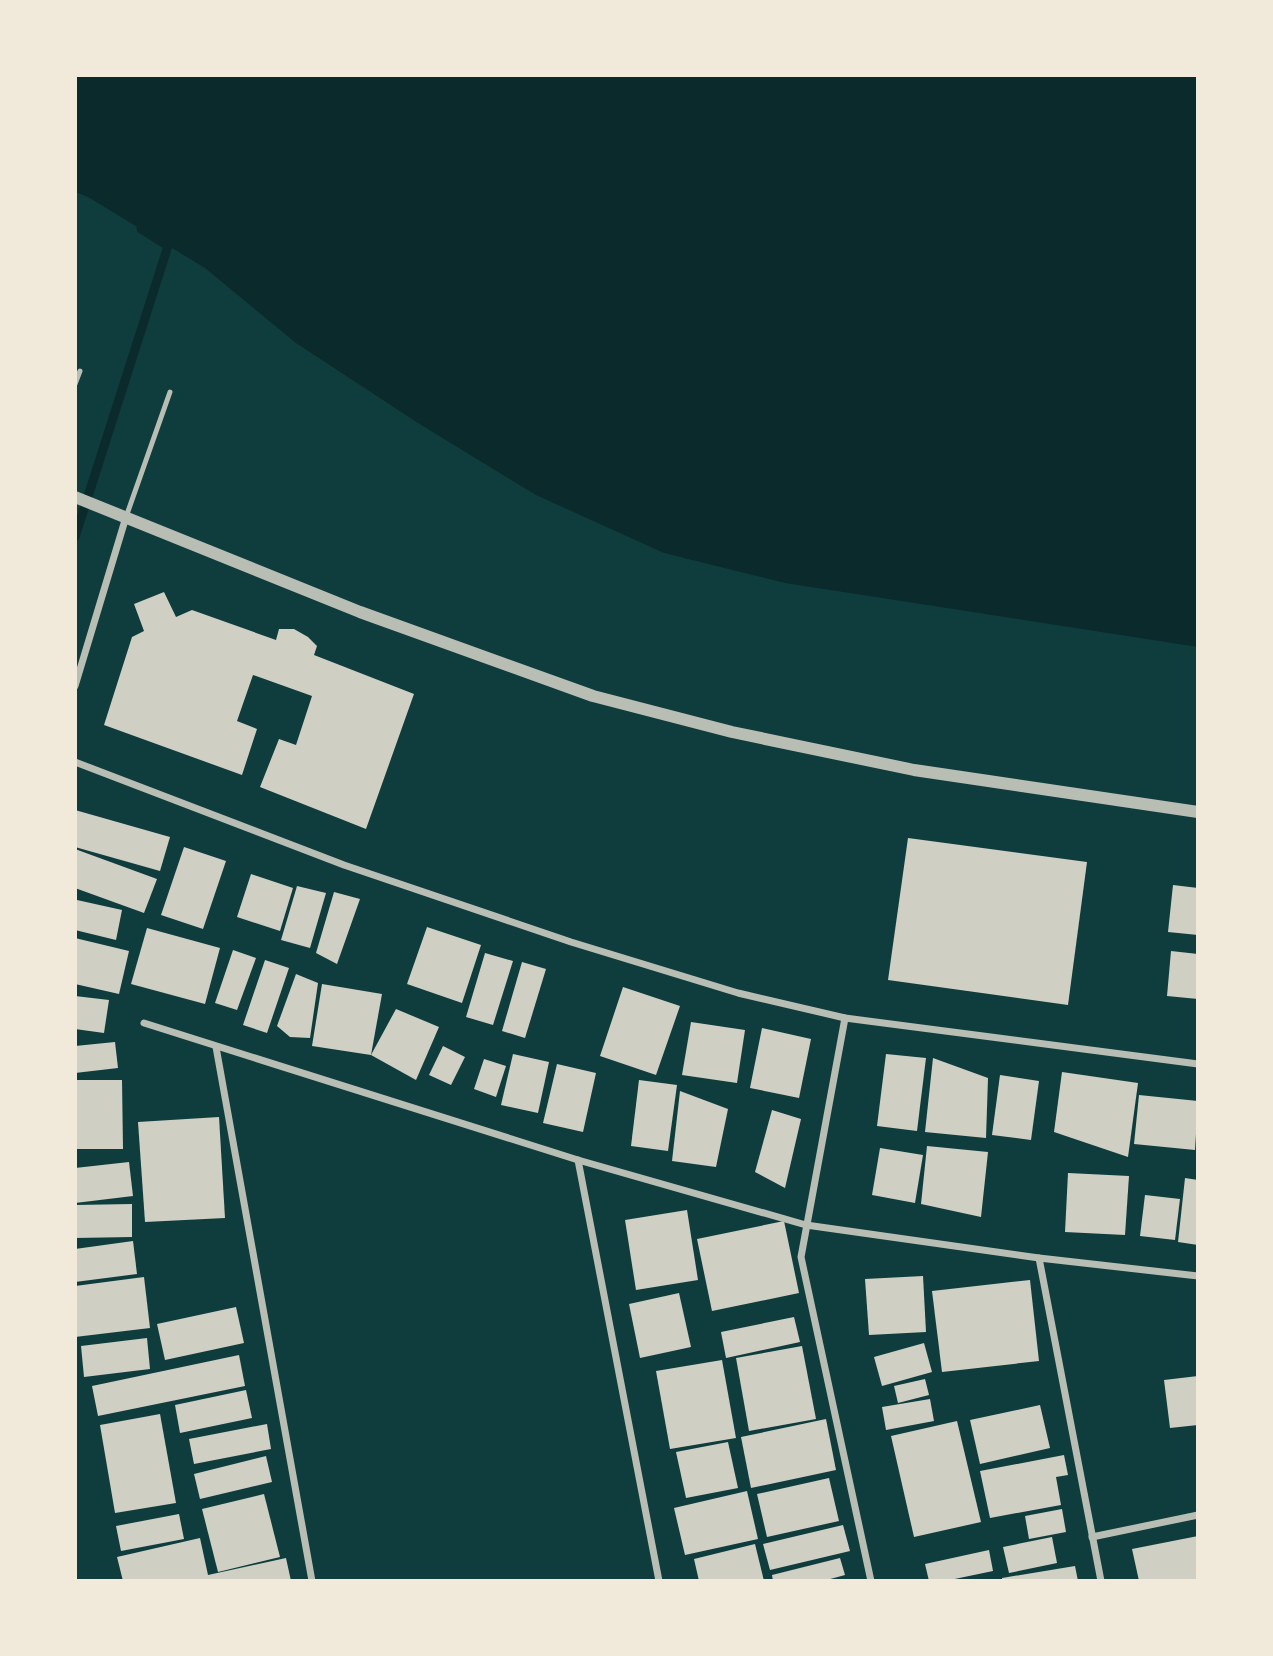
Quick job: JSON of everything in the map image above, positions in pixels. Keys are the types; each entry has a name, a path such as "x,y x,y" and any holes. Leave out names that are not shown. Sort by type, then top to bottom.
{"street":[{"path":"75,497 360,612 593,696 732,732 914,770 1198,813"},
{"path":"75,687 126,517"},
{"path":"75,762 344,865 570,942 738,993 845,1018 1198,1064"},
{"path":"845,1018 801,1257 871,1581"},
{"path":"144,1024 578,1160 806,1225 1039,1258 1198,1276"},
{"path":"216,1046 312,1581"},
{"path":"578,1160 659,1581"},
{"path":"1039,1258 1101,1581"},
{"path":"1092,1536 1198,1515"}],"lane":[{"path":"75,384 80,371"},
{"path":"126,517 170,392"}],"water":[{"path":"75,75 1198,75 1198,647 785,583 664,553 536,495 418,423 296,343 205,268 88,197 75,192"}],"building":[{"path":"164,592 176,617 192,610 276,640 279,629 294,629 317,646 314,655 414,694 366,829 260,787 279,739 296,745 312,696 253,675 237,721 257,729 242,775 104,725 132,637 144,631 134,604"},
{"path":"75,810 170,837 160,871 75,847"},
{"path":"908,838 1087,862 1068,1005 888,980"},
{"path":"184,847 226,861 203,929 161,915"},
{"path":"75,849 157,879 144,913 75,888"},
{"path":"251,874 293,888 280,931 237,917"},
{"path":"1173,885 1198,888 1198,935 1168,932"},
{"path":"297,886 326,893 310,948 281,940"},
{"path":"334,892 360,899 337,964 316,953"},
{"path":"77,900 122,910 116,940 75,930"},
{"path":"427,927 481,945 462,1003 407,984"},
{"path":"147,928 220,948 205,1004 131,984"},
{"path":"75,938 129,951 119,994 75,984"},
{"path":"233,950 256,958 237,1010 215,1003"},
{"path":"1171,951 1198,954 1198,999 1167,996"},
{"path":"485,953 513,961 493,1025 466,1017"},
{"path":"265,960 289,968 267,1033 243,1025"},
{"path":"522,962 546,969 525,1038 502,1031"},
{"path":"296,974 318,983 310,1038 290,1037 277,1026"},
{"path":"322,984 382,994 371,1055 312,1046"},
{"path":"623,987 680,1006 656,1075 600,1056"},
{"path":"75,996 109,1000 104,1033 75,1029"},
{"path":"396,1009 439,1027 416,1080 371,1055"},
{"path":"691,1022 745,1030 737,1083 682,1075"},
{"path":"762,1028 811,1039 799,1098 750,1088"},
{"path":"115,1042 118,1068 75,1073 75,1046"},
{"path":"443,1046 465,1057 451,1085 429,1075"},
{"path":"513,1054 549,1062 538,1113 501,1105"},
{"path":"886,1054 926,1058 917,1131 877,1126"},
{"path":"933,1058 988,1078 986,1138 925,1132"},
{"path":"484,1059 506,1066 496,1097 474,1089"},
{"path":"557,1064 596,1073 583,1132 543,1123"},
{"path":"1062,1072 1138,1083 1128,1157 1054,1132"},
{"path":"1000,1075 1039,1081 1031,1140 992,1135"},
{"path":"75,1080 122,1080 123,1149 75,1149"},
{"path":"639,1080 677,1085 668,1151 631,1146"},
{"path":"680,1091 728,1109 716,1167 672,1161"},
{"path":"1139,1095 1198,1101 1195,1150 1134,1144"},
{"path":"772,1110 801,1119 785,1188 755,1172"},
{"path":"219,1117 225,1218 145,1222 138,1122"},
{"path":"927,1146 988,1152 981,1217 921,1204"},
{"path":"880,1148 923,1155 915,1203 872,1195"},
{"path":"129,1162 133,1196 75,1203 75,1168"},
{"path":"1068,1173 1129,1176 1125,1235 1065,1232"},
{"path":"1185,1178 1198,1180 1198,1245 1178,1242"},
{"path":"1145,1195 1180,1199 1175,1240 1140,1236"},
{"path":"132,1204 132,1237 75,1238 75,1205"},
{"path":"687,1210 698,1280 636,1290 625,1220"},
{"path":"784,1221 799,1293 712,1311 697,1239"},
{"path":"133,1241 137,1274 75,1282 75,1249"},
{"path":"923,1276 926,1332 869,1335 865,1279"},
{"path":"144,1277 150,1328 75,1337 75,1286"},
{"path":"1030,1280 1039,1361 942,1372 932,1291"},
{"path":"679,1293 691,1347 640,1358 629,1304"},
{"path":"236,1307 244,1343 165,1360 157,1324"},
{"path":"794,1317 800,1342 726,1358 721,1332"},
{"path":"147,1338 150,1369 84,1377 81,1346"},
{"path":"924,1343 932,1372 882,1386 874,1357"},
{"path":"802,1346 816,1419 749,1431 736,1358"},
{"path":"239,1355 245,1386 98,1416 92,1386"},
{"path":"722,1360 736,1438 670,1449 656,1371"},
{"path":"1198,1376 1198,1425 1170,1428 1164,1380"},
{"path":"925,1379 929,1395 898,1403 894,1386"},
{"path":"246,1390 252,1418 180,1433 175,1405"},
{"path":"930,1399 934,1421 886,1430 882,1407"},
{"path":"1040,1405 1050,1448 980,1464 970,1420"},
{"path":"160,1414 176,1503 115,1513 100,1425"},
{"path":"826,1419 836,1470 751,1488 741,1437"},
{"path":"957,1421 981,1522 914,1537 891,1436"},
{"path":"267,1424 271,1449 194,1464 189,1439"},
{"path":"728,1442 738,1488 686,1498 676,1452"},
{"path":"1064,1455 1068,1475 1056,1477 1061,1505 990,1518 980,1471"},
{"path":"266,1456 272,1482 200,1499 194,1474"},
{"path":"829,1478 839,1521 767,1537 757,1494"},
{"path":"747,1491 758,1539 685,1555 674,1508"},
{"path":"264,1494 280,1557 218,1572 202,1509"},
{"path":"1062,1509 1066,1532 1029,1539 1025,1516"},
{"path":"179,1514 184,1539 121,1551 116,1526"},
{"path":"843,1525 850,1551 770,1570 763,1544"},
{"path":"1198,1536 1198,1581 1139,1581 1132,1549"},
{"path":"1052,1537 1057,1563 1009,1573 1003,1547"},
{"path":"200,1538 208,1575 286,1558 291,1581 123,1581 117,1557"},
{"path":"755,1544 764,1581 699,1581 694,1559"},
{"path":"989,1550 993,1571 945,1581 929,1581 925,1564"},
{"path":"840,1558 845,1575 823,1581 773,1581 772,1575"},
{"path":"1075,1566 1078,1581 1002,1581 1002,1578"}],"waterway":[{"path":"75,537 168,246 141,229"}]}
